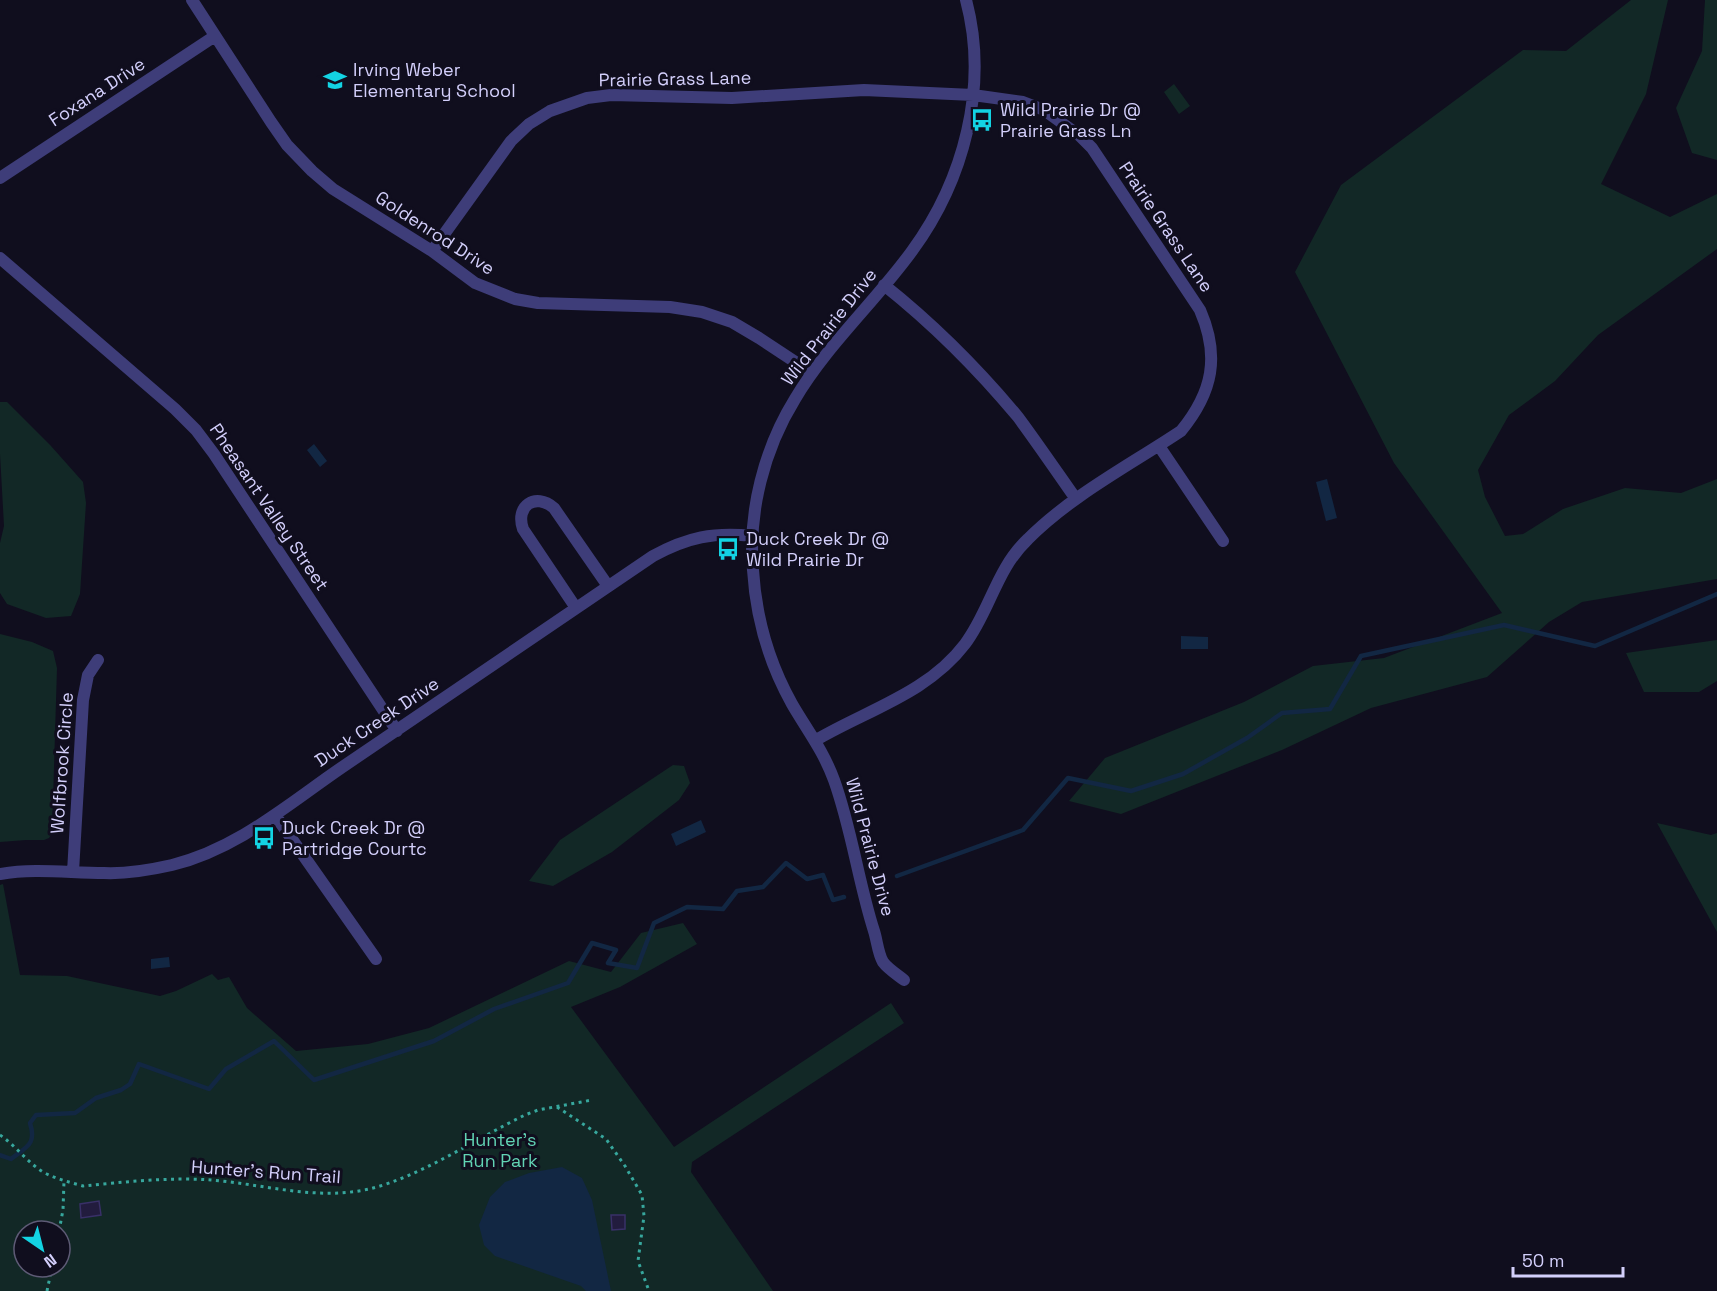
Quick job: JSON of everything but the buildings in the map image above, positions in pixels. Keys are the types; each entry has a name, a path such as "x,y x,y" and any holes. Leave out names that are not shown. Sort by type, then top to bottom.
{"street":[{"name":"Goldenrod Drive","path":"192,0 271,123 312,171 333,189 432,251 475,283 515,299 538,303 670,307 702,312 732,322 812,373"},
{"name":"Wild Prairie Drive","path":"904,980 883,962 865,901 844,810 831,773 816,740 793,706 766,644 756,602 752,567 753,536 758,496 766,463 789,410 812,373 912,252 933,220 959,163 968,130 973,94 973,36 966,0"},
{"name":"Foxana Drive","path":"0,178 215,36"},
{"name":"Prairie Grass Lane","path":"432,251 510,141 529,124 550,111 587,98 611,95 732,98 864,90 973,94 1023,102 1044,110 1080,136 1092,148 1200,309 1207,325 1212,365 1203,400 1181,430 1076,500 1027,539 999,577 966,643 936,675 917,688 816,740"},
{"name":"Pheasant Valley Street","path":"0,258 167,402 196,430 397,731"},
{"path":"885,285 953,345 987,381 1019,419 1076,500"},
{"path":"1159,446 1223,541"},
{"path":"576,608 523,529 520,520 522,511 528,503 537,500 547,502 554,508 608,586"},
{"name":"Duck Creek Drive","path":"0,873 38,870 106,874 135,872 172,865 226,845 275,815 608,586 674,544 697,537 720,534 753,536"},
{"name":"Wolfbrook Circle","path":"73,872 82,700 88,675 98,660"},
{"path":"275,815 376,959"}],"path":[{"name":"Hunter's Run Trail","path":"0,1135 42,1171 64,1181 83,1185 209,1180 326,1193 368,1189 409,1174 525,1115 592,1100"},
{"path":"556,1107 606,1139 642,1195 644,1216 638,1261 648,1291"},
{"path":"61,1219 64,1181"}],"green space":[{"path":"1631,0 1668,0 1646,94 1601,184 1670,217 1717,194 1717,249 1598,335 1555,381 1509,415 1478,470 1485,497 1505,536 1523,534 1563,509 1625,488 1681,493 1717,479 1717,579 1582,602 1549,622 1487,677 1371,708 1282,750 1121,814 1069,801 1105,758 1244,702 1313,666 1384,658 1502,613 1394,463 1295,272 1341,185 1523,50 1566,51"},
{"path":"1705,0 1717,0 1717,160 1692,153 1676,108 1702,51"},
{"path":"1174,84 1190,106 1179,114 1164,92"},
{"path":"0,402 7,402 83,482 86,503 80,594 71,616 46,618 7,604 0,593 0,543 4,526"},
{"path":"0,634 32,642 53,651 57,668 52,833 44,840 0,842"},
{"path":"1717,640 1717,681 1699,692 1644,692 1626,653"},
{"path":"673,765 684,766 690,783 679,800 612,852 553,886 529,881 560,840"},
{"path":"1657,823 1711,835 1717,833 1717,932"},
{"name":"Hunter's Run Park","path":"3,884 20,975 67,976 160,996 212,974 218,980 229,977 247,1008 296,1051 368,1044 429,1028 569,961 611,972 641,933 683,923 697,944 620,987 571,1007 674,1147 891,1003 904,1023 692,1162 691,1172 773,1291 0,1291 0,885"}],"water":[{"path":"314,444 327,461 320,467 307,450"},
{"path":"1327,479 1337,518 1326,521 1316,482"},
{"path":"1181,636 1208,637 1208,649 1181,649"},
{"path":"701,820 706,832 676,846 671,834"},
{"path":"169,957 170,967 151,969 151,959"},
{"path":"562,1167 582,1178 592,1200 611,1291 586,1291 581,1286 495,1256 484,1245 479,1225 490,1197 505,1182 529,1173"}],"waterway":[{"path":"897,876 1023,830 1068,778 1131,791 1183,774 1247,738 1282,713 1330,709 1361,656 1504,625 1595,646 1717,594"},
{"path":"0,1155 11,1159 29,1145 32,1136 30,1123 36,1115 75,1113 96,1098 121,1090 130,1084 139,1064 209,1089 226,1069 274,1041 314,1080 434,1041 494,1009 568,983 592,943 616,950 608,963 637,968 654,923 687,907 723,909 737,891 763,887 786,863 807,879 823,875 833,900 844,897"}],"place":[{"name":"Irving Weber Elementary School","path":"335,80"},
{"name":"Wild Prairie Dr @ Prairie Grass Ln","path":"982,120"},
{"name":"Duck Creek Dr @ Wild Prairie Dr","path":"728,549"},
{"name":"Duck Creek Dr @ Partridge Courtc","path":"264,838"}]}
